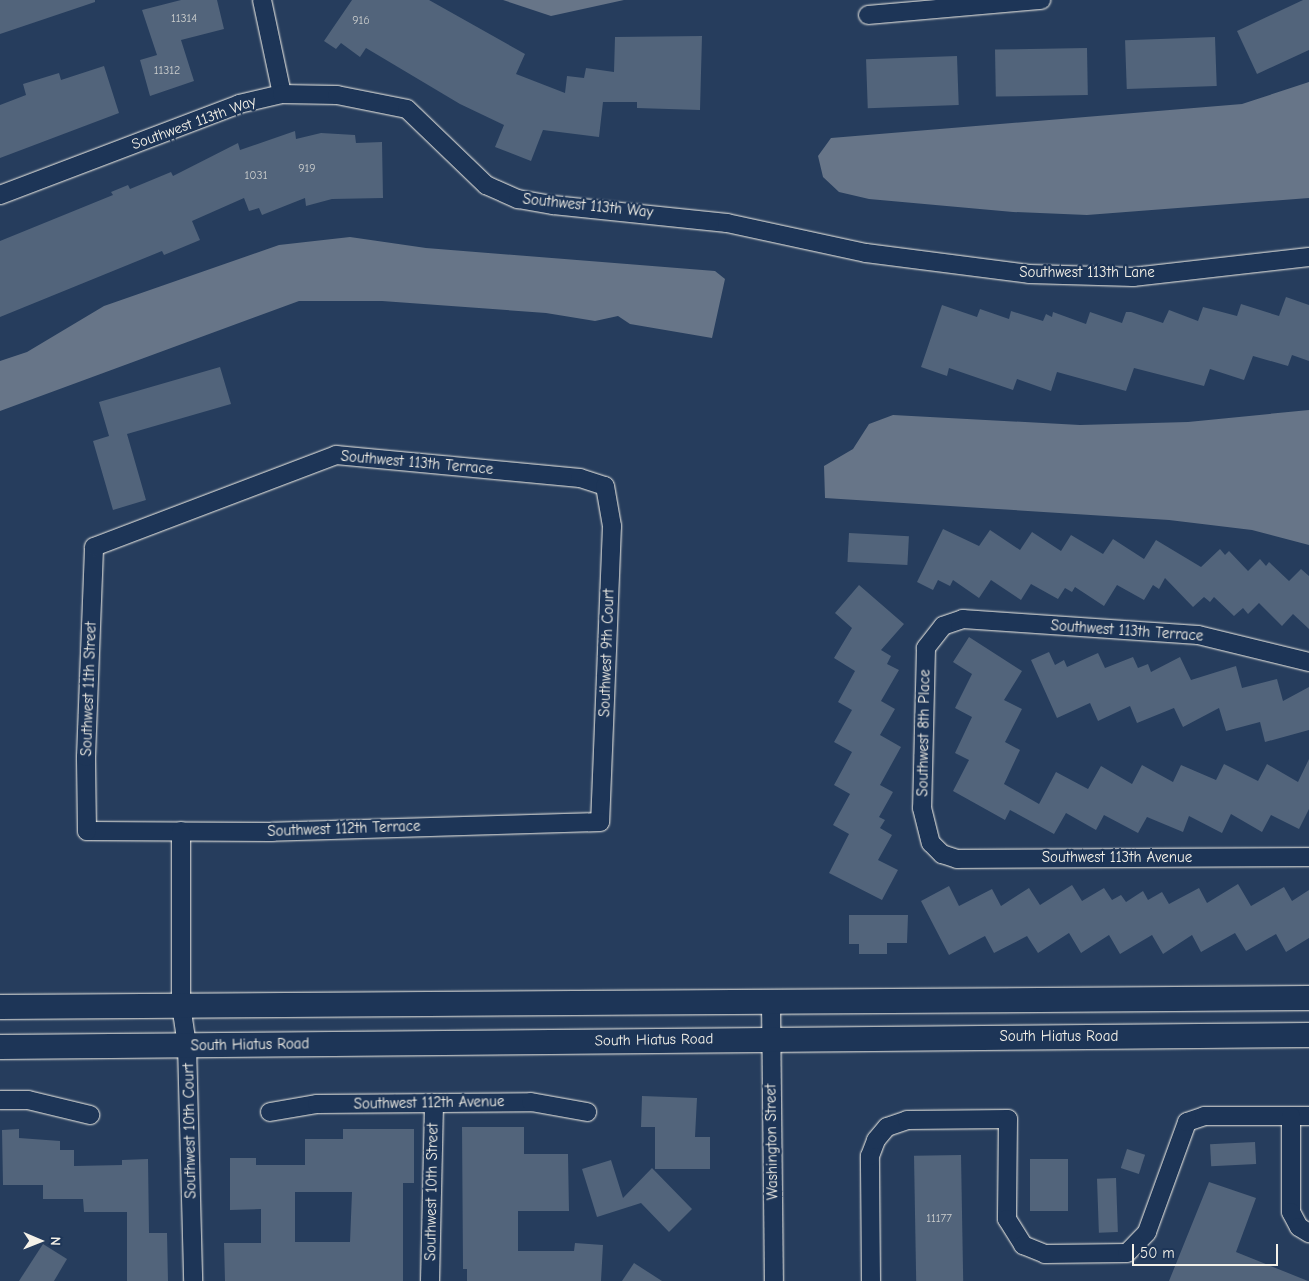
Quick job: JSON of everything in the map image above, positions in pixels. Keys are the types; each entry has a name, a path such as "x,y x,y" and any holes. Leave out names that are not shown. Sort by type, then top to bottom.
{"main road":[{"path":"0,1007 1309,998"},
{"name":"South Hiatus Road","path":"0,1047 1309,1035"}],"street":[{"path":"262,0 282,94"},
{"path":"868,15 1041,0"},
{"name":"Southwest 113th Way","path":"0,195 238,104 282,94 364,98 407,109 486,185 518,200 727,222 866,253"},
{"name":"Southwest 113th Lane","path":"866,253 1029,274 1133,277 1309,257"},
{"name":"Southwest 113th Terrace","path":"94,547 336,455 580,478 605,486"},
{"name":"Southwest 9th Court","path":"600,822 612,526 605,486"},
{"name":"Southwest 11th Street","path":"87,831 94,547"},
{"name":"Southwest 113th Terrace","path":"942,626 962,619 1198,635 1309,662"},
{"name":"Southwest 8th Place","path":"931,843 922,808 926,648 942,626"},
{"name":"Southwest 112th Terrace","path":"87,831 272,832 600,822"},
{"name":"Southwest 10th Court","path":"181,831 181,1005 187,1045 194,1281"},
{"name":"Southwest 113th Avenue","path":"931,843 942,854 957,859 1309,857"},
{"name":"Washington Street","path":"770,1003 774,1281"},
{"path":"0,1100 28,1100 90,1115"},
{"name":"Southwest 112th Avenue","path":"270,1112 317,1104 530,1102 587,1112"},
{"name":"Southwest 10th Street","path":"430,1281 434,1103"},
{"path":"872,1281 870,1156 876,1140 887,1127 907,1120 1008,1120 1007,1219 1023,1245 1045,1254 1127,1253 1147,1232 1187,1122 1204,1116 1309,1116"},
{"path":"1291,1116 1291,1212 1299,1227 1309,1233"}],"water":[{"path":"503,0 624,0 551,16"},
{"path":"1309,82 1309,198 1087,215 1013,212 869,199 839,192 823,177 818,156 831,138 1242,104"},
{"path":"350,237 426,248 715,271 725,279 712,338 630,324 618,316 595,321 546,313 382,301 299,301 0,411 0,361 27,352 104,306 279,245"},
{"path":"1309,410 1309,545 1252,530 1169,520 825,498 824,466 853,449 869,424 893,415 1080,425 1188,422"}],"building":[{"path":"0,0 95,0 95,2 0,34"},
{"path":"181,0 217,0 224,29 181,40 194,81 150,96 140,60 157,55 142,10"},
{"path":"352,0 429,0 525,54 516,74 565,93 567,76 584,78 586,68 614,72 615,37 702,36 700,110 637,108 637,102 603,102 599,137 543,130 531,161 495,147 504,125 460,104 366,48 360,57 341,43 336,49 324,41"},
{"path":"1303,0 1309,0 1309,50 1257,74 1237,31"},
{"path":"1215,37 1217,86 1127,89 1125,40"},
{"path":"1087,48 1088,95 996,97 995,50"},
{"path":"957,56 959,105 868,108 866,59"},
{"path":"104,66 119,113 0,158 0,105 26,95 23,84 59,73 61,80"},
{"path":"295,131 296,139 321,133 355,135 356,143 382,142 383,198 332,199 306,206 305,198 262,215 259,208 249,211 244,198 192,221 200,240 164,255 162,251 0,317 0,241 113,195 111,192 128,185 130,189 171,172 173,176 238,143 240,150"},
{"path":"1286,297 1309,305 1309,361 1292,355 1288,366 1253,356 1244,380 1210,369 1204,386 1134,368 1126,391 1057,372 1051,391 1017,379 1013,390 949,368 947,376 921,367 942,305 977,317 980,309 1009,319 1011,311 1043,321 1046,314 1052,317 1053,312 1086,324 1090,312 1122,323 1126,312 1131,312 1163,323 1169,310 1198,321 1203,307 1237,316 1241,304 1279,316"},
{"path":"220,367 231,404 127,434 146,500 113,510 93,441 109,436 99,402"},
{"path":"943,529 979,546 990,530 1020,550 1032,532 1061,551 1071,535 1103,554 1113,539 1144,559 1156,540 1201,567 1220,549 1225,555 1229,551 1248,571 1260,559 1266,566 1269,562 1289,581 1301,569 1309,576 1309,629 1293,614 1282,626 1259,603 1248,614 1243,608 1234,616 1214,597 1210,602 1204,597 1193,607 1165,578 1159,589 1153,585 1144,600 1117,585 1104,606 1075,587 1072,592 1065,588 1058,599 1031,584 1021,600 991,580 979,598 953,580 950,586 938,580 933,590 917,582"},
{"path":"849,533 909,536 907,565 847,562"},
{"path":"859,585 904,624 881,650 891,656 887,664 899,670 881,701 895,709 880,735 901,747 880,785 893,792 879,817 885,820 880,828 892,835 878,860 898,870 882,900 829,873 849,834 833,825 850,794 834,785 852,752 834,742 852,710 838,702 855,671 834,658 852,628 835,613"},
{"path":"969,637 1022,671 1004,700 1022,709 1005,742 1020,750 1004,784 1039,804 1056,772 1088,789 1101,766 1132,784 1142,765 1173,782 1181,765 1216,780 1224,764 1258,781 1267,764 1298,782 1309,759 1309,809 1299,829 1271,815 1262,832 1231,814 1222,833 1189,816 1183,832 1147,817 1138,833 1104,815 1096,830 1066,813 1054,834 1010,810 1005,820 953,791 969,760 955,753 972,717 955,708 972,674 953,662"},
{"path":"1049,652 1055,665 1064,660 1067,667 1098,653 1105,668 1133,657 1138,668 1148,664 1151,672 1180,657 1191,680 1236,666 1242,688 1277,679 1283,701 1309,687 1309,730 1265,742 1260,722 1226,731 1219,708 1183,727 1174,708 1137,723 1130,706 1098,721 1090,703 1057,718 1031,660"},
{"path":"1238,884 1251,906 1284,887 1292,901 1309,890 1309,938 1286,952 1276,934 1246,951 1235,933 1201,952 1192,935 1163,954 1152,935 1120,954 1109,935 1081,953 1069,933 1038,953 1027,936 994,953 985,936 949,955 921,901 949,886 959,906 992,889 1001,906 1029,888 1040,905 1072,885 1082,901 1104,888 1112,900 1121,895 1126,902 1143,891 1148,900 1162,892 1169,904 1199,888 1207,903"},
{"path":"849,915 908,915 907,943 887,943 887,954 859,954 859,944 849,944"},
{"path":"642,1096 697,1098 695,1137 710,1137 710,1169 655,1169 655,1127 641,1127"},
{"path":"462,1127 524,1127 524,1154 568,1154 569,1211 518,1211 518,1251 574,1251 575,1243 603,1245 601,1281 467,1281 467,1269 463,1269"},
{"path":"19,1129 19,1138 60,1141 60,1150 74,1150 74,1166 122,1165 122,1160 148,1159 149,1233 167,1233 168,1281 127,1281 127,1212 84,1212 83,1199 43,1199 43,1185 3,1185 2,1130"},
{"path":"343,1129 414,1129 414,1183 403,1183 403,1281 225,1281 224,1243 261,1243 261,1209 230,1210 230,1158 256,1158 256,1165 305,1165 305,1139 343,1139","holes":["295,1192 352,1192 350,1242 295,1242"]},
{"path":"1255,1142 1256,1164 1211,1166 1210,1144"},
{"path":"1127,1149 1145,1155 1139,1174 1121,1168"},
{"path":"961,1155 963,1281 916,1281 914,1156"},
{"path":"1030,1159 1068,1159 1068,1211 1030,1211"},
{"path":"611,1160 623,1198 652,1168 692,1209 669,1232 641,1203 597,1217 582,1169"},
{"path":"1116,1178 1118,1232 1099,1233 1097,1179"},
{"path":"1209,1182 1256,1198 1236,1252 1308,1281 1169,1281"},
{"path":"43,1244 67,1259 54,1281 19,1281"},
{"path":"634,1263 662,1281 622,1281"}]}
